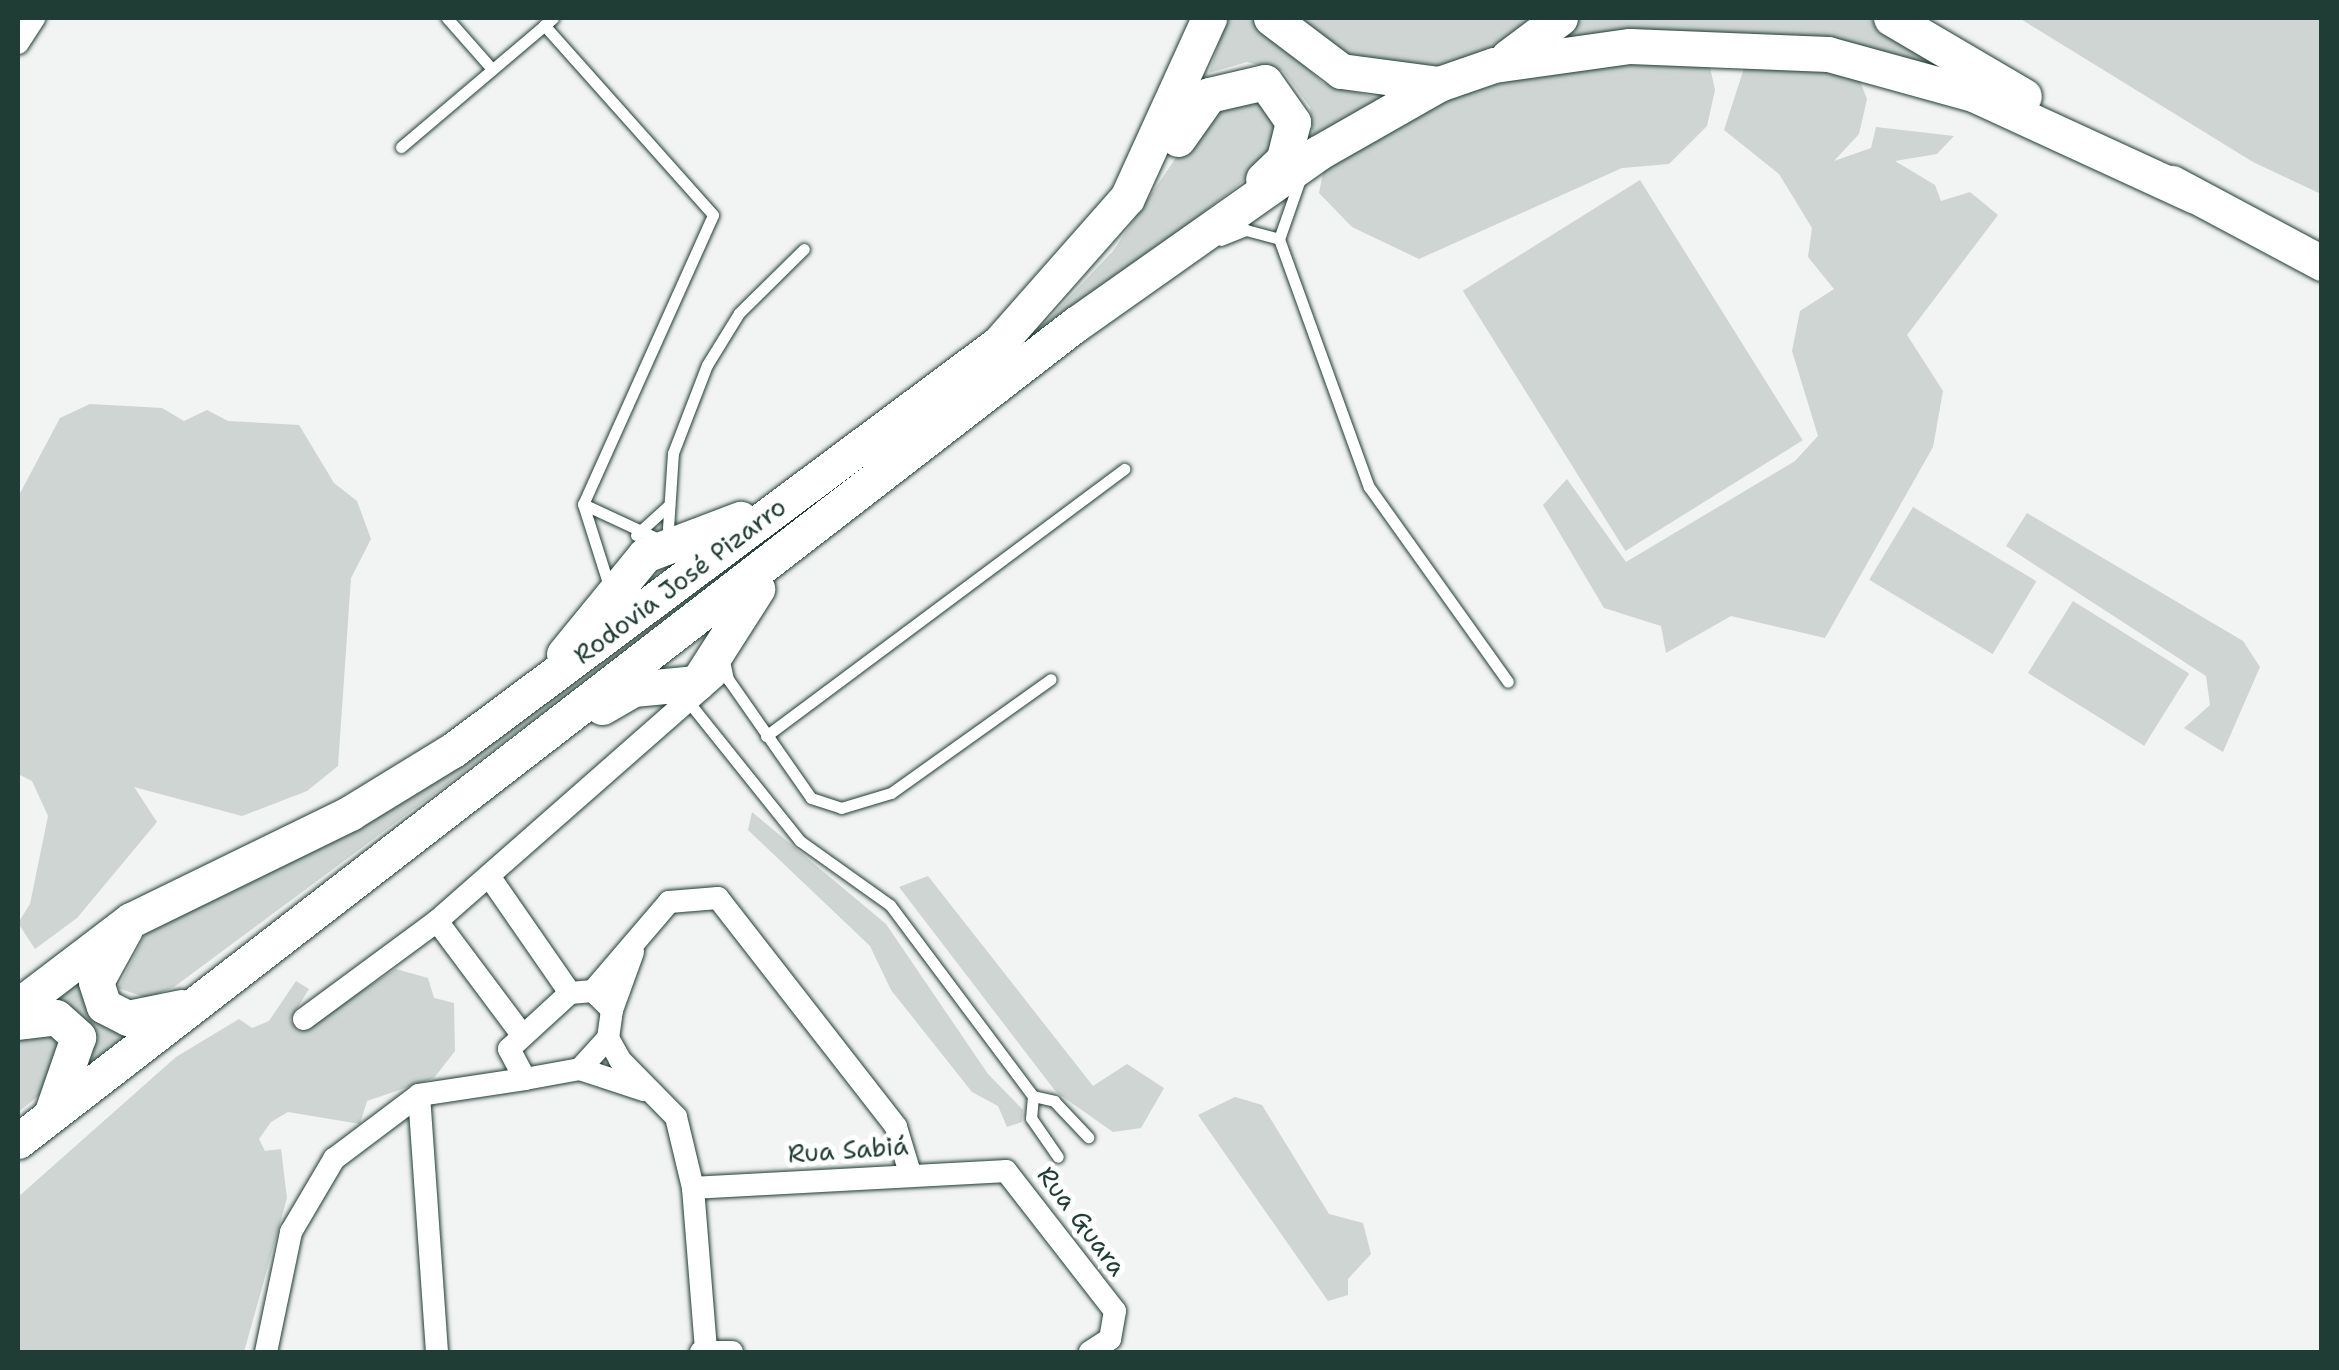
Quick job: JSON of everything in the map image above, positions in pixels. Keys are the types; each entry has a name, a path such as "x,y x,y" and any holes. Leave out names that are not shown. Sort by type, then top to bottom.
{"main road":[{"name":"Rodovia José Pizarro","path":"18,1006 131,920 350,813 470,738 999,342 1127,198 1209,18"},
{"path":"1271,18 1341,70 1439,84"},
{"path":"1494,66 1560,18"},
{"path":"1892,18 2193,195 2322,264"},
{"path":"18,1141 1174,255 1318,153 1439,84 1494,66 1630,46 1828,54 1973,94 2193,195"},
{"path":"1127,198 1170,157 1208,95 1265,82 1289,107 1291,146 1174,255"},
{"path":"470,738 574,646 651,539 721,532 788,485 823,474"},
{"path":"496,773 620,694 683,697 708,672 720,640 822,522"},
{"path":"131,920 96,982 104,1006 128,1018 197,1001"},
{"path":"18,1022 56,1017 78,1037 47,1118"}],"street":[{"path":"18,42 34,18"},
{"path":"304,1020 437,921 683,697 719,683 720,640"},
{"path":"489,876 582,992 612,1010"},
{"path":"466,1083 514,1041 582,992 681,896 718,898 736,912 896,1128 910,1173"},
{"path":"437,921 514,1041 525,1079"},
{"path":"580,1068 608,1038 612,1010 637,939"},
{"path":"608,1038 665,1100 694,1188 704,1351 732,1352"},
{"path":"266,1352 307,1200 334,1159 419,1095 466,1083 525,1079 580,1068 665,1100"},
{"path":"419,1095 437,1352"},
{"name":"Rua Sabiá","path":"694,1188 910,1173 1006,1171"},
{"name":"Rua Guara","path":"1006,1171 1115,1311 1110,1339 1090,1352"}],"lane":[{"path":"447,18 492,69"},
{"path":"401,147 548,21 713,214 610,463 583,504"},
{"path":"1318,153 1285,204 1278,239 1369,487 1508,682"},
{"path":"1174,255 1246,230 1278,239"},
{"path":"651,539 672,501 674,454 724,332 804,249"},
{"path":"766,736 1124,469"},
{"path":"651,539 672,501"},
{"path":"583,504 651,539"},
{"path":"583,504 610,591"},
{"path":"719,683 766,736 811,798 865,805 1051,679"},
{"path":"683,697 800,841 890,905 1033,1096 1054,1101 1088,1137"},
{"path":"1033,1096 1031,1118 1058,1157"}],"shaded area":[{"path":"1227,18 1255,18 1323,83 1384,100 1314,144 1310,107 1283,71 1247,62 1209,73"},
{"path":"1285,18 1549,18 1493,56 1436,76 1367,68"},
{"path":"1572,18 1868,18 1971,78 1532,48"},
{"path":"2019,18 2321,18 2321,194 2253,162"},
{"path":"1650,58 1708,58 1715,90 1707,126 1669,164 1622,168 1419,259 1352,227 1319,193 1325,164 1449,98 1548,70"},
{"path":"1747,59 1855,68 1867,99 1859,134 1834,161 1871,148 1876,127 1954,136 1937,154 1895,161 1935,185 1941,201 1970,192 1998,215 1907,335 1943,391 1933,447 1825,638 1731,616 1666,653 1661,626 1604,608 1543,505 1567,479 1626,562 1795,461 1818,436 1792,351 1800,311 1834,289 1808,257 1812,228 1779,174 1724,130"},
{"path":"1258,93 1280,121 1262,166 1019,360 174,987 147,998 118,988 146,933 421,786 1043,325 1113,251 1204,116"},
{"path":"1640,180 1803,440 1625,551 1463,291"},
{"path":"90,404 162,408 184,421 207,410 228,421 299,425 334,483 357,501 371,539 351,578 338,766 307,791 242,816 134,787 157,822 77,918 35,949 18,923 30,904 48,816 32,781 18,774 18,497 60,418"},
{"path":"1913,507 2036,581 1993,654 1869,580"},
{"path":"2027,513 2243,641 2260,667 2223,752 2184,728 2210,705 2206,676 2006,546"},
{"path":"2073,601 2189,674 2144,746 2028,673"},
{"path":"752,812 886,924 988,1074 1023,1110 1022,1122 1007,1127 998,1106 972,1092 891,990 870,946 748,830"},
{"path":"928,876 1093,1086 1127,1064 1164,1088 1141,1128 1113,1132 1056,1092 899,887"},
{"path":"396,969 428,978 434,998 454,1003 455,1051 434,1078 367,1101 360,1124 288,1112 271,1122 259,1139 265,1151 281,1149 287,1198 244,1352 18,1352 18,1197 176,1057 239,1019 252,1028 269,1021 296,981 309,989 290,1020 299,1031"},
{"path":"62,978 82,981 91,1012 140,1030 78,1079 89,1032 79,1013 43,1007"},
{"path":"56,1033 64,1047 51,1086 18,1112 18,1035"},
{"path":"1235,1097 1262,1105 1329,1214 1363,1223 1371,1254 1348,1279 1348,1295 1328,1301 1198,1115"}]}
